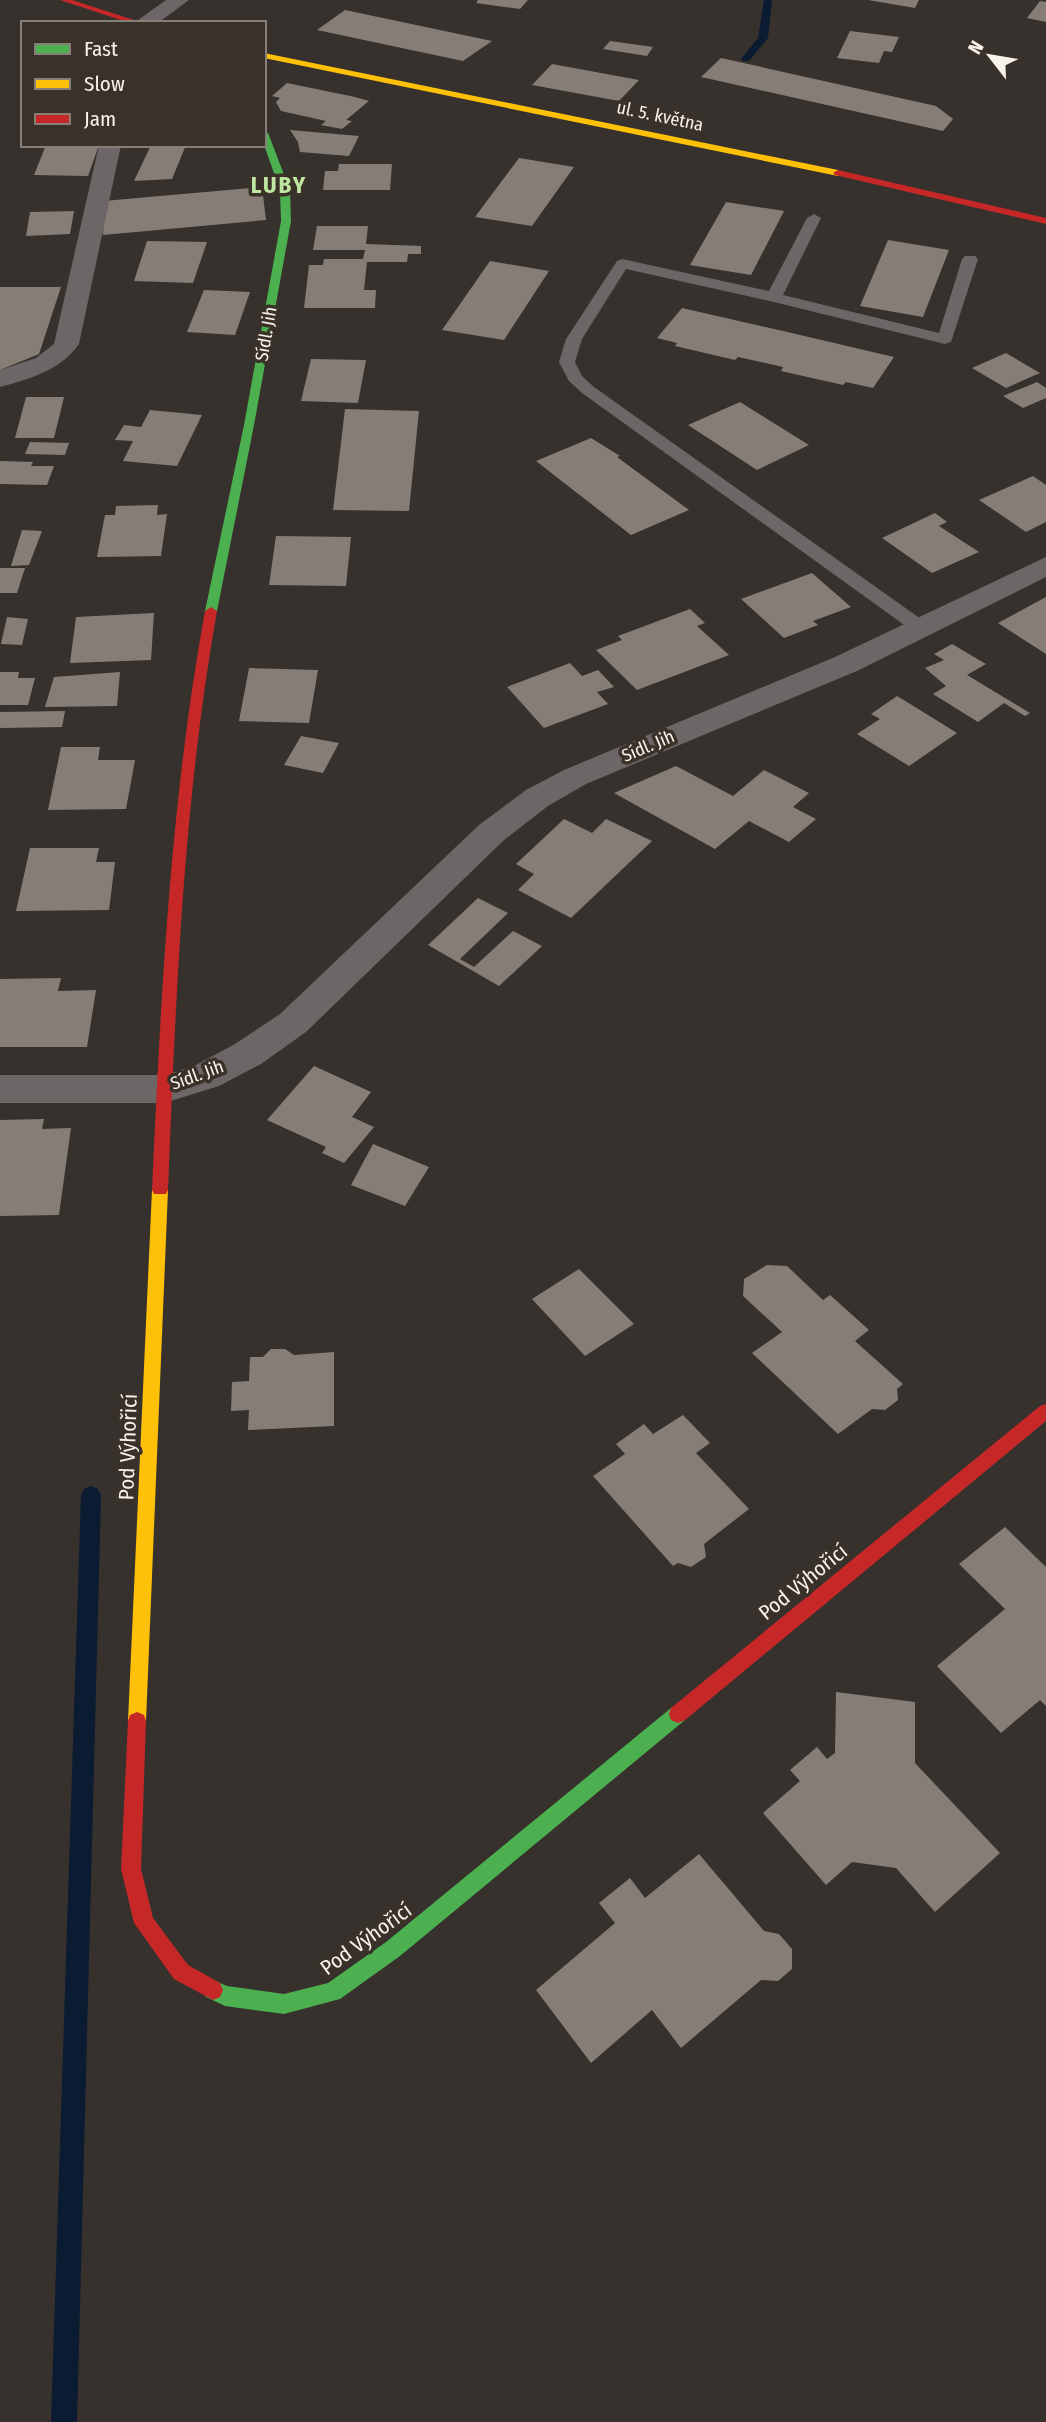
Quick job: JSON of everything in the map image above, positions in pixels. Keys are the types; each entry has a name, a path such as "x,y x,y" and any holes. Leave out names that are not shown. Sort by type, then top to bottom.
{"street":[{"path":"64,0 134,21"},
{"path":"144,21 179,0"},
{"name":"ul. 5. května","path":"267,59 903,186 1046,221"},
{"name":"Sídl. Jih","path":"266,138 285,190 286,221 249,425 198,675 174,876 164,1089 206,1076 248,1054 293,1023 491,834 537,798 575,777 846,664 1046,566"},
{"path":"0,379 45,363 56,357 66,344 110,147"},
{"path":"0,1089 164,1089"},
{"name":"Pod Výhořicí","path":"164,1089 131,1869 144,1923 181,1972 225,1996 284,2004 333,1992 393,1950 1046,1411"}],"lane":[{"path":"774,297 814,218"},
{"path":"921,628 588,390 575,378 567,362 574,339 622,264 774,297 945,339 970,258"}],"building":[{"path":"478,0 528,0 520,9 476,3"},
{"path":"868,0 919,0 915,8"},
{"path":"1040,1 1046,2 1046,22 1027,18"},
{"path":"345,10 492,41 463,61 317,30"},
{"path":"850,31 899,37 892,52 884,51 879,63 837,58"},
{"path":"610,41 653,47 647,56 603,49"},
{"path":"721,58 936,106 953,119 943,131 701,77"},
{"path":"552,64 639,80 619,101 532,85"},
{"path":"287,83 369,101 346,120 352,121 342,129 321,125 326,121 281,111 276,102 280,98 272,96"},
{"path":"290,130 359,136 349,156 300,152 298,142"},
{"path":"45,147 98,147 88,176 34,175"},
{"path":"150,147 185,147 172,179 134,181"},
{"path":"519,158 574,167 532,226 475,217"},
{"path":"339,164 392,164 390,190 323,190 325,171 338,171"},
{"path":"262,187 266,220 103,235 104,201"},
{"path":"726,202 784,211 751,275 690,265"},
{"path":"74,211 70,234 26,236 30,212"},
{"path":"317,226 368,226 366,244 421,246 421,254 408,254 407,262 367,262 364,290 376,290 375,308 304,308 309,265 323,265 324,259 363,259 365,250 313,250"},
{"path":"888,240 949,250 923,317 860,306"},
{"path":"147,241 207,242 193,283 134,281"},
{"path":"490,261 549,271 504,340 442,330"},
{"path":"0,287 61,287 39,354 0,370"},
{"path":"204,290 250,292 235,335 187,332"},
{"path":"682,308 894,357 873,388 846,382 843,385 781,371 783,367 738,357 735,360 675,346 677,343 657,338"},
{"path":"1006,353 1040,373 1006,388 972,368"},
{"path":"311,359 366,360 358,403 301,401"},
{"path":"1037,382 1046,388 1046,398 1023,408 1003,396"},
{"path":"26,397 64,397 54,438 15,438"},
{"path":"740,402 809,445 757,470 688,425"},
{"path":"345,409 419,411 409,511 333,510"},
{"path":"150,410 202,415 177,466 123,461 133,441 115,440 124,425 141,427"},
{"path":"591,438 620,456 617,457 689,510 631,535 536,461"},
{"path":"30,442 69,443 65,455 25,454"},
{"path":"0,461 33,462 31,466 54,466 47,485 0,484"},
{"path":"1033,476 1046,485 1046,522 1026,532 979,500"},
{"path":"158,505 157,515 167,514 161,556 97,557 105,515 115,515 116,506"},
{"path":"935,513 947,522 939,526 979,552 932,573 882,538"},
{"path":"22,530 42,531 29,565 11,566"},
{"path":"276,536 351,537 346,586 269,585"},
{"path":"0,568 25,568 17,593 0,593"},
{"path":"812,573 851,607 813,621 818,625 784,638 741,599"},
{"path":"1046,597 1046,654 998,623"},
{"path":"690,609 705,623 697,626 729,655 637,690 596,650 622,640 618,636"},
{"path":"154,613 151,660 70,663 76,617"},
{"path":"7,617 28,619 22,645 1,644"},
{"path":"952,644 986,664 967,675 1030,713 1025,716 1004,703 978,722 933,694 946,686 925,668 944,660 934,654"},
{"path":"570,663 582,676 598,670 614,687 597,692 608,704 544,728 507,687"},
{"path":"249,668 318,670 309,723 239,721"},
{"path":"0,672 19,672 18,678 35,678 28,705 0,705"},
{"path":"120,672 117,706 45,707 54,677"},
{"path":"897,696 957,733 909,766 857,734 880,719 871,714"},
{"path":"65,711 62,727 0,728 0,712"},
{"path":"301,736 339,743 323,773 284,765"},
{"path":"61,747 100,747 98,760 135,760 126,809 48,810"},
{"path":"676,766 733,796 764,770 809,793 793,807 816,819 789,842 749,821 715,849 614,793"},
{"path":"564,819 592,833 606,819 652,841 571,918 518,890 534,874 516,864"},
{"path":"30,848 99,848 96,862 115,862 109,910 16,911"},
{"path":"478,898 508,913 460,959 474,967 513,931 542,946 499,986 428,945"},
{"path":"61,978 58,991 96,990 87,1047 0,1047 0,979"},
{"path":"314,1066 371,1092 352,1117 374,1127 344,1163 322,1153 326,1147 267,1120"},
{"path":"44,1119 42,1129 71,1128 59,1215 0,1216 0,1120"},
{"path":"373,1144 429,1167 405,1206 351,1185"},
{"path":"767,1265 787,1266 823,1300 830,1295 869,1330 855,1341 903,1384 897,1389 898,1400 885,1410 872,1409 838,1434 752,1353 782,1332 743,1296 744,1279"},
{"path":"579,1269 634,1324 585,1356 532,1299"},
{"path":"271,1349 285,1349 294,1355 334,1352 334,1426 248,1430 249,1410 231,1411 232,1382 249,1381 250,1357 263,1357"},
{"path":"683,1415 710,1443 696,1453 749,1509 704,1544 706,1557 691,1567 678,1563 673,1566 593,1476 625,1454 616,1444 644,1424 653,1434"},
{"path":"1005,1527 1046,1567 1046,1706 1040,1700 1001,1733 937,1666 1005,1609 959,1564"},
{"path":"836,1692 915,1702 915,1763 1000,1853 935,1912 896,1868 852,1862 826,1885 763,1813 800,1781 790,1770 817,1747 827,1759 835,1753"},
{"path":"699,1854 764,1931 779,1934 792,1949 792,1969 778,1981 761,1980 681,2048 652,2010 591,2063 536,1990 615,1923 599,1903 630,1878 645,1898"}],"waterway":[{"path":"746,59 763,38 768,0"},
{"path":"64,2422 91,1495"}],"traffic: fast":[{"path":"211,611 249,425 286,221 285,190 266,138"},
{"path":"213,1990 225,1996 284,2004 333,1992 393,1949 678,1714"}],"traffic: slow":[{"path":"266,55 838,173"},
{"path":"137,1721 160,1190"}],"traffic: jam":[{"path":"64,0 132,21"},
{"path":"838,173 1046,221"},
{"path":"160,1190 180,827 198,682 211,611"},
{"path":"678,1714 1046,1411"},
{"path":"137,1721 131,1869 144,1923 181,1972 213,1990"}],"district":[{"name":"LUBY","path":"279,185"}]}
